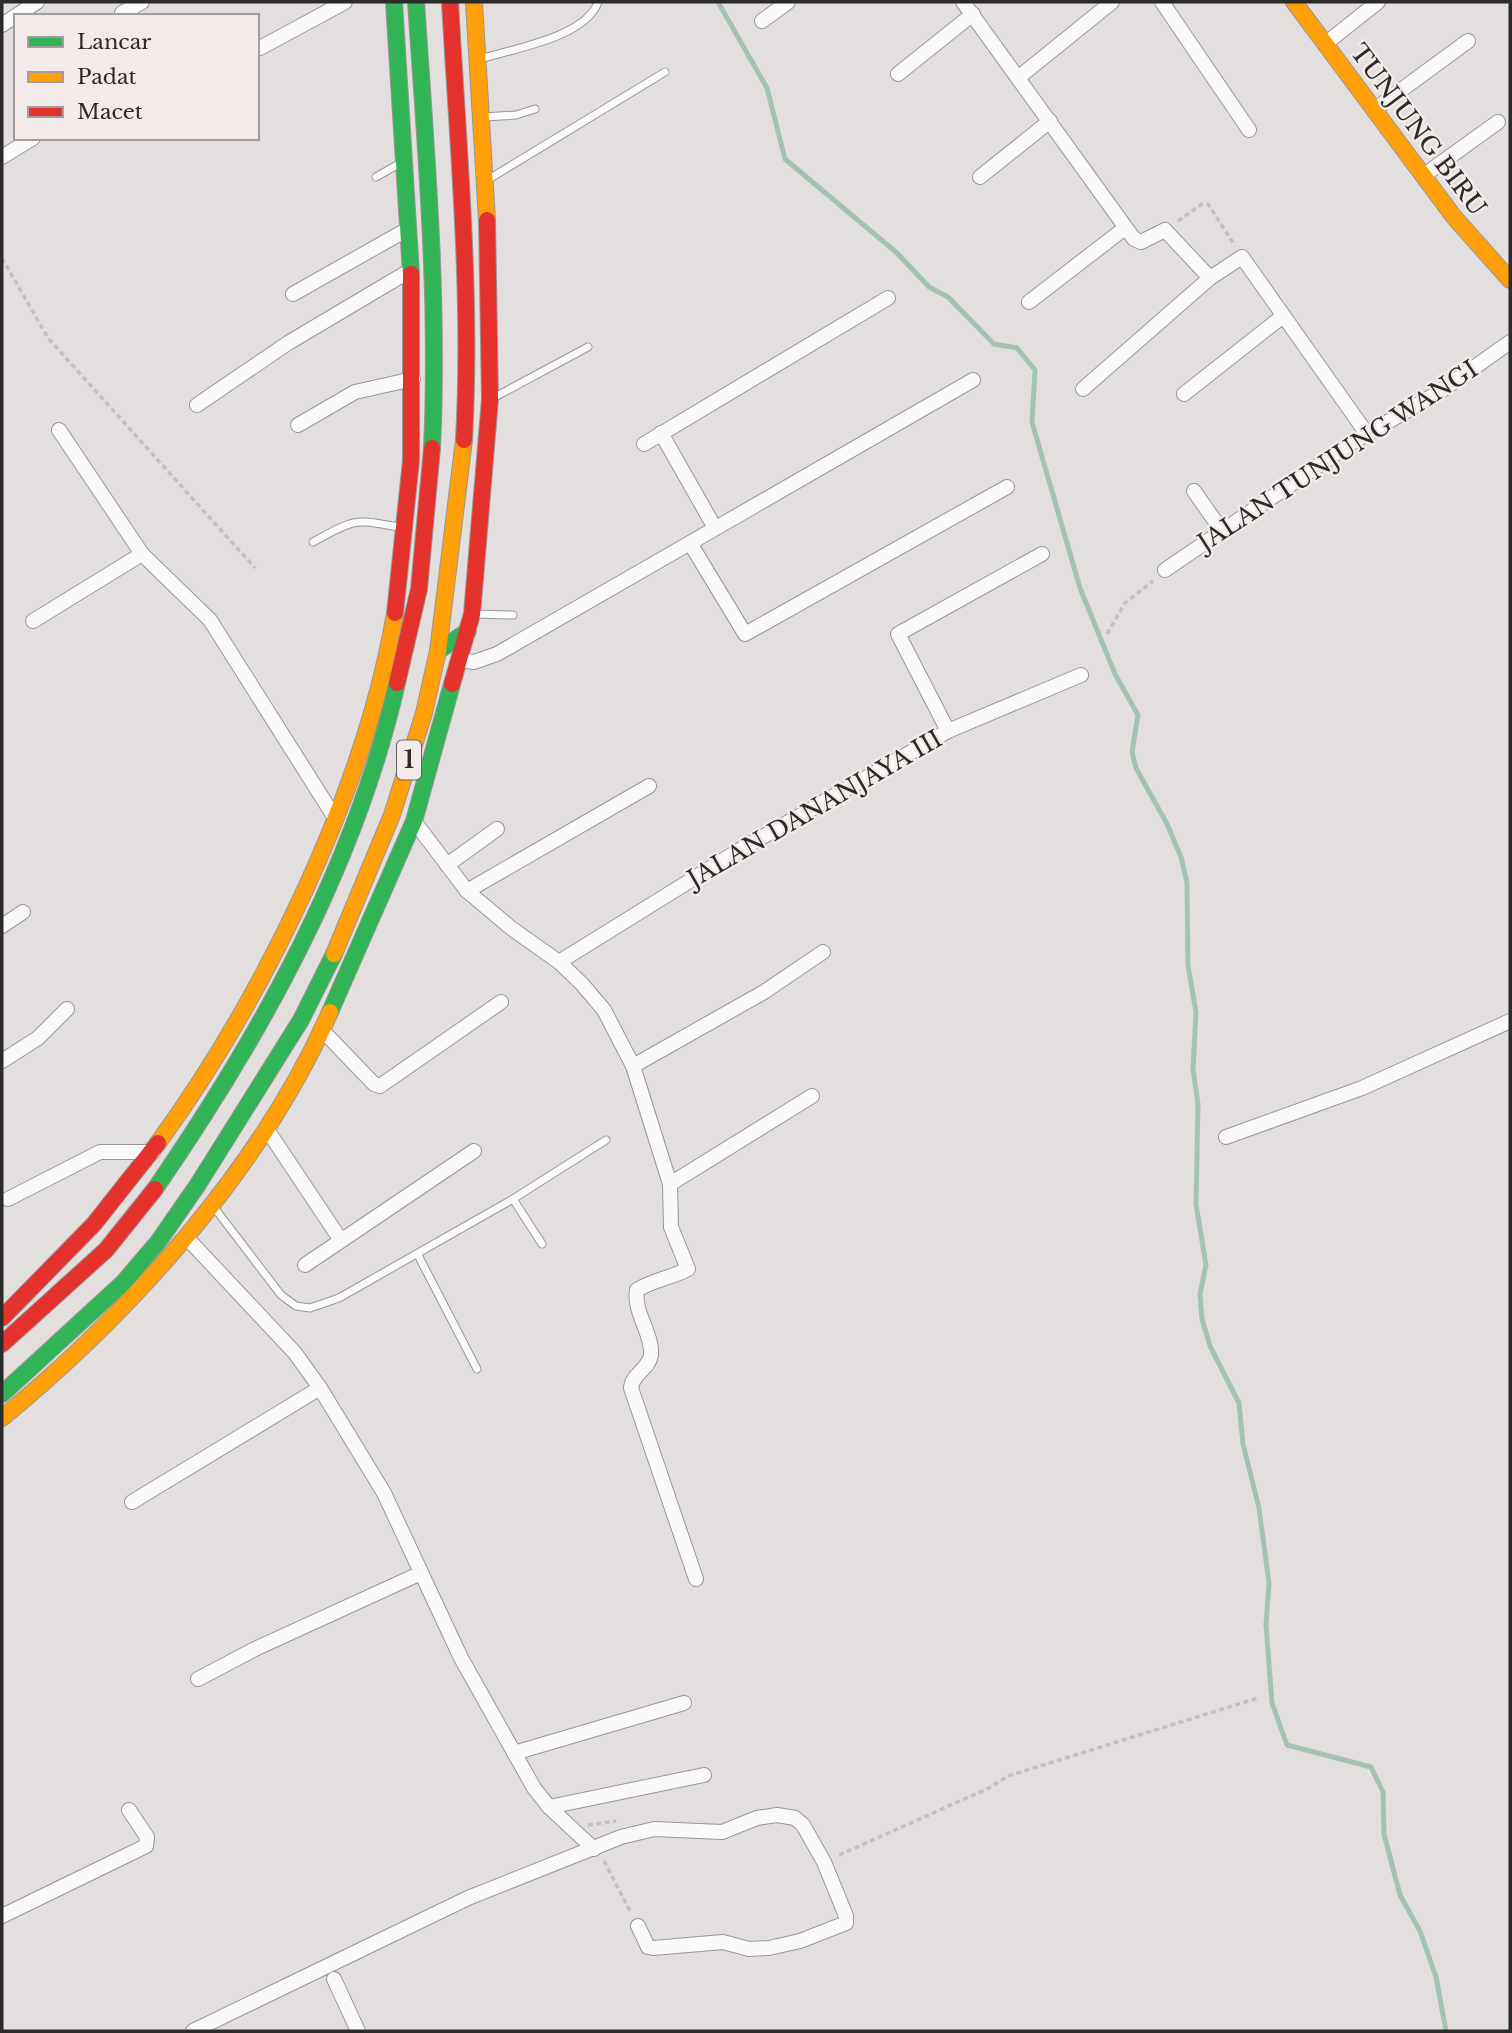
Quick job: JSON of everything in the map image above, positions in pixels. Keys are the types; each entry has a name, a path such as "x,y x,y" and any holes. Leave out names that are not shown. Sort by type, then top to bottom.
{"main road":[{"path":"2,1318 107,1212 153,1152 209,1067 253,993 335,818 356,765 391,636 406,528 413,379 411,270 394,2"},
{"name":"1","path":"2,1344 106,1250 150,1198 229,1078 260,1027 346,847 385,736 419,589 432,458 436,364 432,239 416,2"},
{"name":"1","path":"2,1394 124,1283 158,1242 197,1186 284,1050 334,954 392,815 424,713 438,651 463,469 467,391 463,238 450,2"},
{"path":"2,1418 47,1381 126,1304 187,1238 266,1128 322,1030 414,821 472,614 489,399 486,180 474,2"},
{"name":"TUNJUNG BIRU","path":"1294,2 1423,176 1502,275 1510,281"},
{"path":"432,239 463,238"},
{"path":"438,651 468,631"},
{"path":"391,636 408,638"},
{"path":"209,1067 229,1078"}],"street":[{"path":"18,14 37,2"},
{"path":"122,13 142,2"},
{"path":"260,48 345,2"},
{"path":"762,21 788,2"},
{"path":"963,2 1134,239 1141,242 1165,230 1210,278"},
{"path":"1019,77 1112,2"},
{"path":"1162,2 1250,130"},
{"path":"1325,44 1378,2"},
{"path":"898,74 972,14"},
{"path":"1374,110 1468,41"},
{"path":"980,177 1050,121"},
{"path":"1423,176 1498,122"},
{"path":"2,157 30,140"},
{"path":"1029,302 1125,228"},
{"path":"293,294 408,229"},
{"path":"1083,388 1210,278 1242,257 1367,434"},
{"path":"197,405 288,343 411,270"},
{"path":"644,444 888,298"},
{"path":"1185,394 1283,316"},
{"name":"JALAN TUNJUNG WANGI","path":"1165,570 1367,434 1441,391 1510,342"},
{"path":"298,425 355,393 413,379"},
{"path":"461,660 474,662 497,654 973,380"},
{"path":"59,430 142,554 210,620 335,818"},
{"path":"662,433 715,528"},
{"path":"690,543 745,634 1007,487"},
{"path":"1194,491 1222,531"},
{"path":"33,621 142,554"},
{"path":"948,731 898,634 1042,554"},
{"name":"JALAN DANANJAYA III","path":"559,962 738,851 948,731 1081,675"},
{"path":"467,891 649,786"},
{"path":"414,821 467,891 510,928 559,962 582,984 604,1010 633,1066 670,1184 670,1220 688,1269 676,1276 650,1282 637,1290 637,1306 651,1352 649,1361 631,1381 631,1388 696,1579"},
{"path":"447,865 497,829"},
{"path":"2,926 23,912"},
{"path":"633,1066 754,997 823,952"},
{"path":"322,1030 374,1084 380,1086 501,1002"},
{"path":"2,1061 38,1038 67,1009"},
{"path":"1226,1137 1362,1088 1510,1021"},
{"path":"670,1184 812,1096"},
{"path":"266,1128 340,1239"},
{"path":"305,1265 474,1151"},
{"path":"8,1199 100,1152 153,1152"},
{"path":"187,1238 295,1353 320,1388 384,1493 461,1658 514,1753 548,1807 594,1849"},
{"path":"132,1502 320,1388"},
{"path":"198,1679 255,1649 421,1573"},
{"path":"514,1753 684,1703"},
{"path":"548,1807 705,1775"},
{"path":"2,1916 146,1846 147,1837 129,1810"},
{"path":"193,2031 468,1898 621,1837 653,1829 722,1832 757,1818 777,1815 796,1818 803,1825 824,1862 846,1916 846,1923 838,1928 800,1941 750,1950 723,1942 653,1948 649,1947 638,1926"},
{"path":"334,1979 358,2031"}],"lane":[{"path":"479,59 557,36 582,24 595,12 598,2"},
{"path":"486,180 665,72"},
{"path":"482,117 516,115 535,109"},
{"path":"376,177 405,161"},
{"path":"489,399 588,346"},
{"path":"313,542 347,523 361,520 406,528"},
{"path":"472,614 513,615"},
{"path":"197,1186 281,1295 296,1306 322,1306 418,1255 606,1140"},
{"path":"513,1199 541,1244"},
{"path":"418,1255 477,1369"}],"path":[{"path":"1165,230 1202,204 1208,204 1242,257"},
{"path":"2,258 48,338 255,568"},
{"path":"1107,634 1125,603 1165,570"},
{"path":"824,1862 989,1788 1008,1776 1258,1698"},
{"path":"594,1849 607,1865 638,1926"}],"waterway":[{"path":"718,2 767,88 785,159 897,253 929,287 948,297 994,344 1017,348 1035,370 1032,422 1080,588 1115,674 1138,715 1132,752 1136,768 1167,824 1181,857 1187,882 1188,966 1196,1012 1193,1069 1198,1104 1196,1204 1206,1265 1200,1294 1202,1319 1210,1346 1239,1403 1243,1444 1259,1508 1269,1583 1266,1625 1272,1703 1287,1745 1371,1767 1383,1792 1384,1834 1400,1895 1420,1931 1436,1977 1446,2031"}],"traffic: fast":[{"path":"394,2 411,274"},
{"path":"416,2 433,281 432,448"},
{"path":"438,651 468,631"},
{"path":"155,1189 232,1071 300,947 356,818 379,751 397,683"},
{"path":"330,1012 414,821 452,684"},
{"path":"2,1394 123,1283 158,1242 197,1186 301,1020 334,954"}],"traffic: slow":[{"path":"474,2 487,220"},
{"path":"1294,2 1454,217 1510,280"},
{"path":"334,954 392,815 424,713 438,651 464,440"},
{"path":"158,1143 236,1024 305,890 335,820 360,750 381,681 395,613"},
{"path":"2,1418 99,1331 189,1233 231,1180 268,1126 302,1070 330,1012"}],"traffic: jam":[{"path":"450,2 465,275 464,440"},
{"path":"452,684 472,614 490,399 487,220"},
{"path":"395,613 411,461 411,274"},
{"path":"397,683 419,589 432,448"},
{"path":"2,1318 94,1224 158,1143"},
{"path":"2,1344 106,1250 155,1189"}]}
